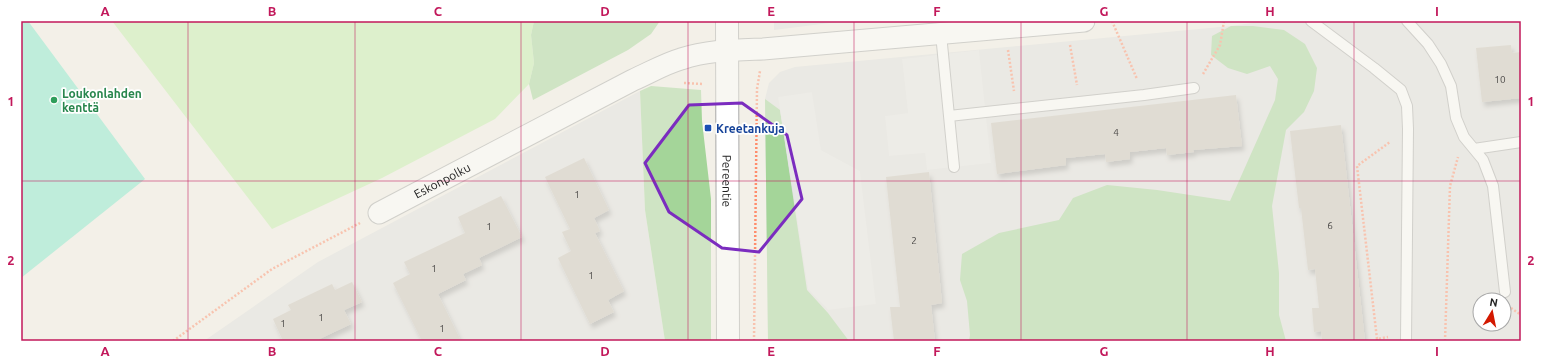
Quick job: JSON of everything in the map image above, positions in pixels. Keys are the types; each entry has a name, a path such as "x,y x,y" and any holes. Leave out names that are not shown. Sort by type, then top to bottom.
{"street":[{"name":"Pereentie","path":"727,21 728,341"},
{"path":"726,50 763,50 1075,22"},
{"name":"Eskonpolku","path":"379,213 633,80 680,59 726,50"}],"lane":[{"path":"1311,21 1401,90 1406,106 1408,129 1406,341"},
{"path":"1407,21 1428,44 1441,64 1451,86 1456,118 1464,137 1483,160 1493,186 1505,292"},
{"path":"941,34 954,166"},
{"path":"949,116 1144,95 1194,88"},
{"path":"1474,149 1521,142"}],"path":[{"path":"1112,21 1144,95"},
{"path":"1214,57 1220,45 1224,21"},
{"path":"1075,22 1080,102"},
{"path":"1005,28 1017,109"},
{"path":"754,341 757,89 763,50"},
{"path":"680,83 757,89"},
{"path":"1377,339 1357,166 1408,129"},
{"path":"1445,341 1450,186 1464,137"},
{"path":"173,341 272,269 379,213"}],"highlighted area":[{"path":"742,103 787,135 802,199 759,252 722,248 669,212 645,163 689,105"}],"shaded area":[{"path":"774,21 845,21 774,30"},
{"path":"1267,21 1521,21 1521,341 768,341 765,99 769,83 780,72 795,67 1231,26"},
{"path":"979,50 991,163 927,170 925,153 889,156 885,116 908,113 902,59"},
{"path":"640,91 645,210 665,341 204,341 318,262"},
{"path":"812,92 821,150 860,171 876,304 828,310 808,289 778,97"}],"green space":[{"name":"Loukonlahden kenttä","path":"21,21 28,21 145,179 21,278"},
{"path":"112,21 534,21 531,35 534,63 529,84 495,119 382,178 272,229"},
{"path":"534,21 660,21 651,34 628,50 533,100 529,84 534,63 531,35"},
{"path":"1231,26 1253,26 1284,30 1305,44 1317,68 1314,91 1304,112 1286,130 1272,206 1279,273 1279,315 1286,341 969,341 970,335 967,301 960,280 962,254 999,233 1059,220 1073,198 1107,185 1157,190 1230,201 1275,100 1278,79 1270,66 1247,74 1228,68 1211,55 1212,36"},
{"path":"651,86 701,90 702,121 711,199 711,341 665,341 645,210 640,91"},
{"path":"765,99 780,110 807,290 828,313 849,341 768,341"}],"building":[{"path":"1511,45 1512,53 1521,52 1521,98 1482,102 1476,48"},
{"path":"1236,95 1242,146 1193,150 1194,152 1167,155 1166,148 1130,152 1130,159 1106,162 1105,154 1066,158 1066,165 997,174 991,123"},
{"path":"1341,125 1365,341 1322,341 1321,331 1314,332 1312,308 1319,308 1315,269 1308,270 1290,131"},
{"path":"584,158 609,210 594,218 600,231 595,233 624,291 608,300 614,312 590,324 558,258 571,251 562,232 570,229 545,177"},
{"path":"929,172 942,303 931,305 935,341 894,341 890,307 900,307 886,177"},
{"path":"501,196 522,237 479,258 482,265 463,274 466,280 438,294 461,341 422,341 393,283 410,274 404,262 465,233 458,217"},
{"path":"352,282 362,302 344,310 351,324 315,341 283,341 273,319 291,310 288,305 332,284 335,290"}],"place":[{"name":"Loukonlahden kenttä","path":"54,100"},
{"name":"Kreetankuja","path":"708,128"}]}
